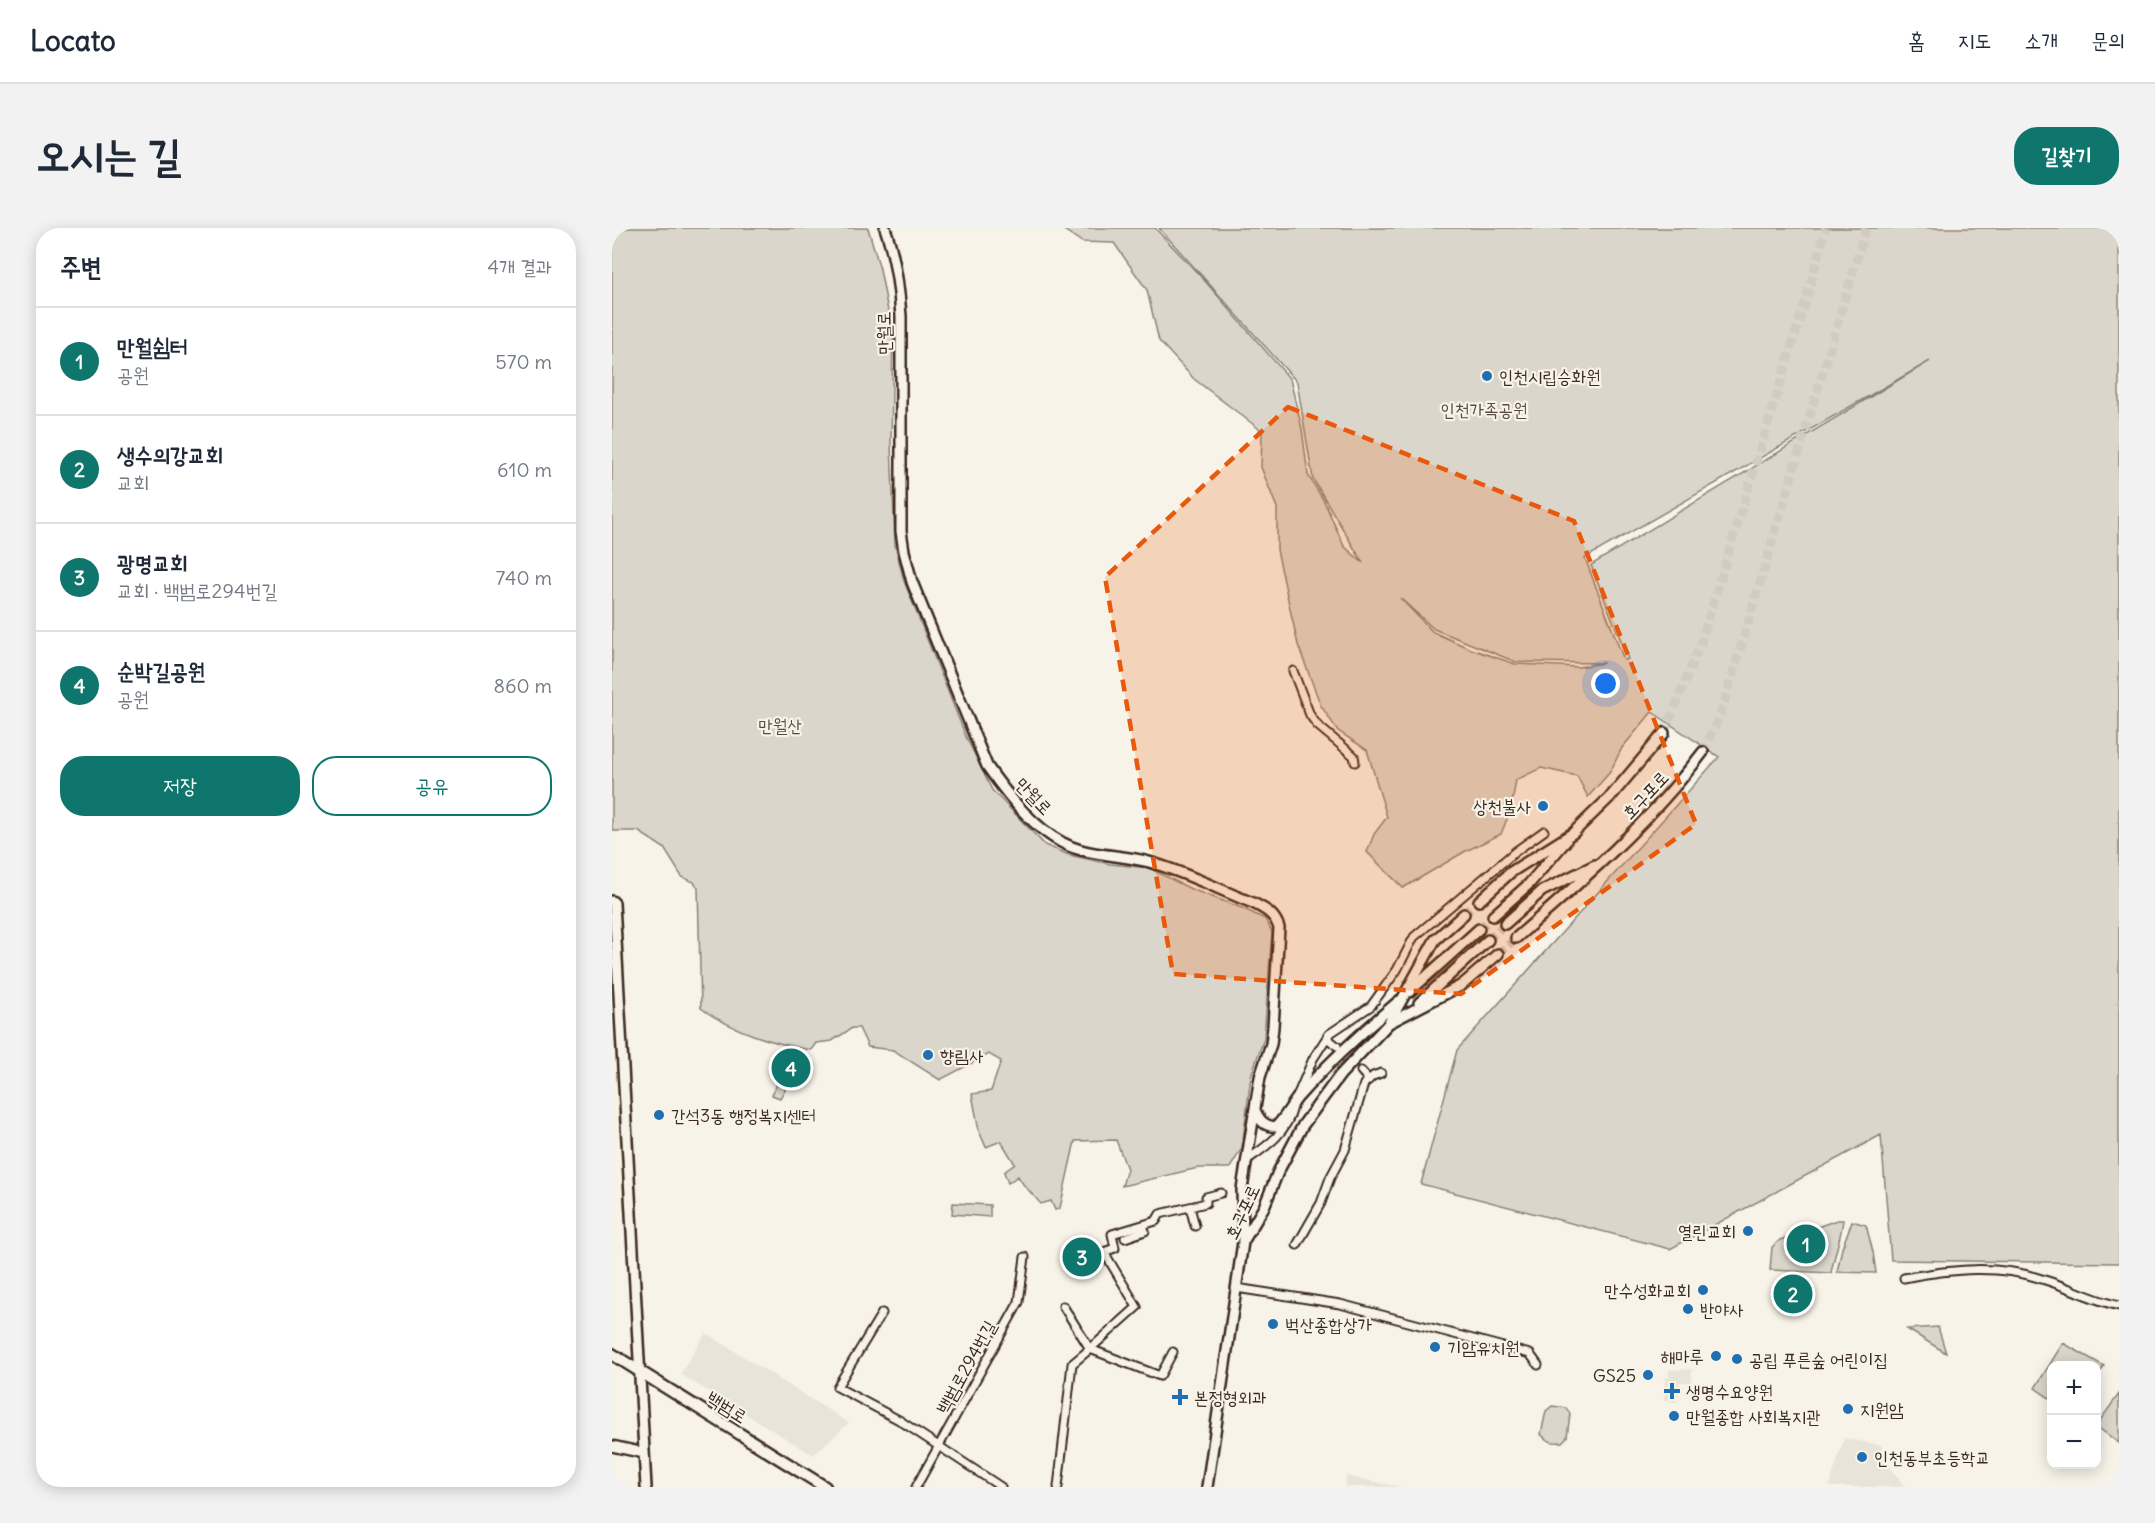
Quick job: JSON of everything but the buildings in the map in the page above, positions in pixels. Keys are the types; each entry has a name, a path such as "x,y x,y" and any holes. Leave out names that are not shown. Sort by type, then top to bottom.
{"main road":[{"name":"만월로","path":"885,228 894,259 901,316 901,531 904,551 912,582 987,766 1000,785 1040,827 1061,842 1078,849 1151,862 1267,909 1274,916 1279,928 1274,1028 1260,1077 1242,1189 1243,1242"},
{"name":"호구포로","path":"1493,916 1529,884 1573,832 1612,795 1664,733"},
{"name":"호구포로","path":"1516,938 1608,858 1678,785 1703,752"},
{"name":"호구포로","path":"1479,901 1511,872 1573,832"},
{"name":"호구포로","path":"1505,924 1542,891 1608,858"},
{"path":"613,902 646,1487"},
{"name":"호구포로","path":"1207,1487 1243,1242 1304,1125 1340,1075 1389,1023 1434,940 1464,914"},
{"name":"호구포로","path":"1403,998 1479,929"},
{"name":"호구포로","path":"1408,1013 1488,940"},
{"name":"호구포로","path":"1389,1023 1462,984 1498,954"},
{"path":"1255,1110 1259,1120 1269,1127 1276,1127 1284,1120 1295,1101 1343,1049 1403,998"},
{"name":"백범로","path":"612,1354 825,1487"},
{"path":"612,1446 644,1453"}],"street":[{"path":"1293,671 1317,725 1354,756 1355,762"},
{"path":"1247,1161 1274,1141 1283,1130 1292,1114 1295,1101 1313,1059 1329,1034 1371,1006 1397,970 1414,937 1516,851 1544,831"},
{"path":"1327,1038 1337,1046"},
{"path":"1361,1071 1369,1080"},
{"path":"1297,1245 1321,1203 1330,1178 1345,1150 1364,1084 1381,1073"},
{"path":"1081,1250 1092,1246 1095,1255 1115,1248 1112,1234 1156,1221 1160,1214 1206,1203 1206,1197 1221,1193"},
{"path":"1190,1207 1195,1226"},
{"path":"1125,1238 1145,1231 1143,1225"},
{"name":"백범로294번길","path":"916,1487 1019,1302 1025,1257"},
{"path":"1058,1487 1072,1364 1137,1307 1107,1257"},
{"path":"1904,1278 1962,1269 2006,1270 2045,1279 2097,1301 2119,1306"},
{"path":"1236,1288 1340,1304 1530,1354 1538,1365"},
{"path":"1063,1306 1090,1349 1160,1376 1173,1352"},
{"path":"882,1313 837,1387 899,1420 1001,1487"}],"highlighted area":[{"path":"1288,407 1574,521 1696,824 1461,994 1173,974 1105,577"}],"shaded area":[{"path":"706,1333 849,1423 813,1455 680,1374"},
{"name":"생명수요양원","path":"1692,1369 1691,1382 1679,1382 1677,1402 1664,1400 1665,1378 1669,1377 1669,1370"},
{"name":"인천동부초등학교","path":"1844,1438 1881,1445 1891,1468 1905,1487 1829,1487"},
{"path":"1346,1476 1400,1487 1345,1487"}],"green space":[{"name":"만월산","path":"612,228 868,228 880,269 893,337 891,444 895,545 904,581 966,737 992,790 1045,845 1069,855 1110,864 1149,868 1191,889 1265,919 1272,932 1264,1038 1251,1076 1242,1148 1230,1168 1198,1168 1122,1186 1127,1169 1116,1140 1075,1141 1060,1208 1055,1210 1051,1201 1041,1204 1018,1176 1008,1183 1004,1172 1015,1164 1001,1141 986,1147 979,1131 972,1094 991,1091 1001,1061 989,1054 940,1080 893,1050 868,1047 859,1028 852,1028 832,1041 816,1043 811,1050 753,1035 725,1023 701,1008 698,888 694,882 682,877 664,848 638,831 612,829"},
{"name":"인천가족공원","path":"1061,228 1155,228 1204,280 1290,379 1302,429 1308,475 1324,501 1344,546 1363,563 1313,479 1297,382 1159,228 2119,228 2119,1263 1891,1260 1881,1135 1670,1249 1421,1184 1457,1050 1719,757 1652,712 1622,748 1610,772 1588,797 1577,776 1541,768 1516,780 1511,809 1501,834 1464,852 1403,888 1367,852 1374,834 1387,817 1367,750 1338,731 1321,706 1298,645 1277,550 1277,508 1261,467 1262,431 1194,379 1159,341 1147,290 1114,243 1082,242","holes":["1930,361 1591,565 1628,659 1624,660 1585,558","1400,598 1434,629 1516,662 1604,663 1578,667 1515,664 1471,649 1433,632"]},
{"path":"792,1051 804,1055 792,1083 789,1082 780,1098 772,1095"},
{"path":"953,1203 990,1205 990,1217 952,1214"},
{"path":"1837,1220 1843,1220 1831,1273 1770,1270 1772,1247 1780,1240"},
{"path":"1852,1221 1866,1225 1876,1273 1837,1272 1842,1248"},
{"path":"1938,1327 1946,1353 1907,1329"},
{"path":"2063,1343 2095,1361 2052,1361"},
{"path":"2047,1369 2047,1396 2035,1388"},
{"path":"2119,1394 2119,1443 2101,1430 2101,1419"},
{"path":"1552,1406 1566,1408 1570,1414 1567,1437 1562,1442 1550,1441 1541,1434 1546,1411"}],"tunnel":[{"path":"1664,733 1701,643 1826,228"},
{"path":"1703,752 1721,713 1866,228"},
{"path":"1464,914 1479,901"},
{"path":"1479,929 1493,916"},
{"path":"1488,940 1505,924"},
{"path":"1498,954 1516,938"},
{"path":"1340,1049 1361,1071"}],"place":[{"name":"인천시립승화원","path":"1487,376"},
{"name":"상천불사","path":"1543,806"},
{"name":"향림사","path":"928,1055"},
{"name":"순박길공원","path":"791,1068"},
{"name":"간석3동 행정복지센터","path":"659,1115"},
{"name":"열린교회","path":"1748,1231"},
{"name":"만월쉼터","path":"1806,1244"},
{"name":"광명교회","path":"1082,1257"},
{"name":"만수성화교회","path":"1703,1290"},
{"name":"생수의강교회","path":"1793,1294"},
{"name":"반야사","path":"1688,1309"},
{"name":"벅산종합상가","path":"1273,1324"},
{"name":"기암유치원","path":"1435,1347"},
{"name":"해마루","path":"1716,1356"},
{"name":"공립 푸른숲 어린이집","path":"1737,1359"},
{"name":"GS25","path":"1648,1375"},
{"name":"생명수요양원","path":"1672,1391"},
{"name":"본정형외과","path":"1180,1397"},
{"name":"지원암","path":"1848,1409"},
{"name":"만월종합 사회복지관","path":"1674,1416"},
{"name":"인천동부초등학교","path":"1862,1457"}]}
